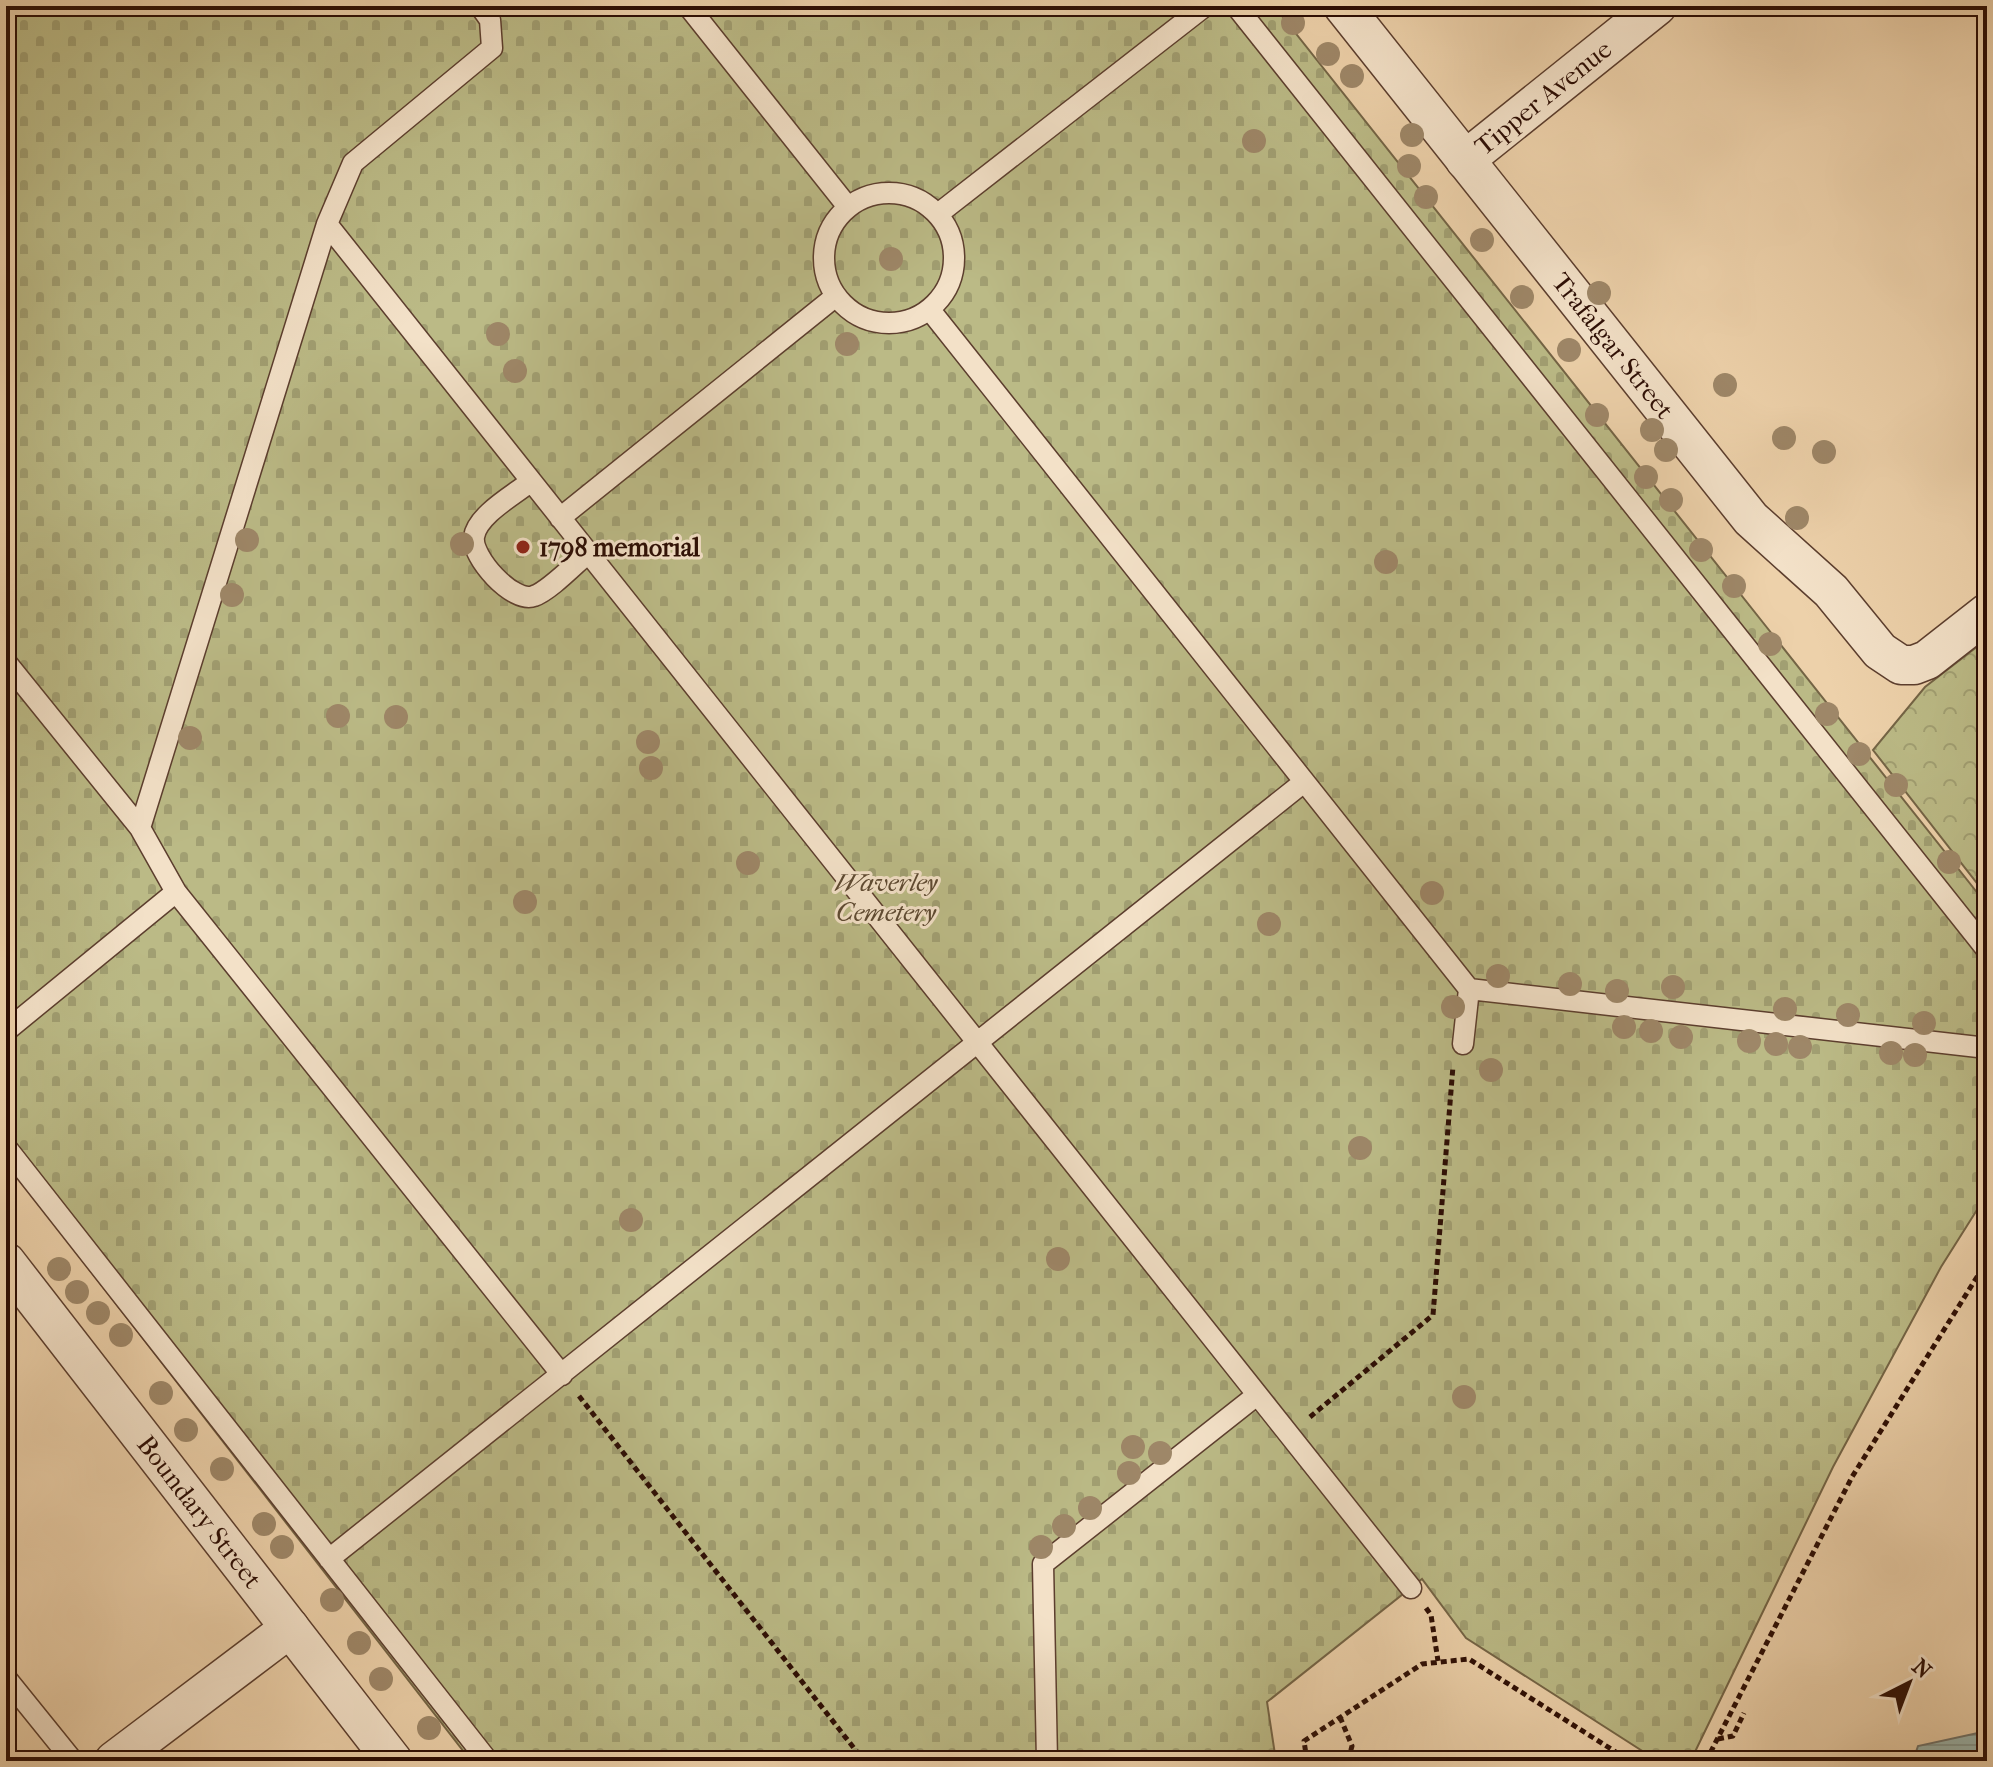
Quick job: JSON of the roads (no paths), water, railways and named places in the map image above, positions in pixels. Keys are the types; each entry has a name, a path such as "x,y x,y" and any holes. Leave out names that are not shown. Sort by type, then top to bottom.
{"street":[{"name":"Trafalgar Street","path":"1343,6 1751,519 1831,591 1880,651 1901,665 1914,665 1927,660 1987,613"},
{"name":"Tipper Avenue","path":"1465,160 1657,6"},
{"name":"Boundary Street","path":"6,1262 393,1761"},
{"path":"114,1761 290,1628"}],"lane":[{"path":"140,828 327,224 353,163 492,48 490,20 480,6"},
{"path":"688,6 848,207"},
{"path":"938,214 1205,6"},
{"path":"1236,6 1987,950"},
{"path":"894,193 914,197 938,214 950,233 954,264 949,285 930,310 901,323 880,323 860,317 836,296 827,279 824,249 829,230 848,207 865,197 894,193"},
{"path":"327,224 1411,1588"},
{"path":"560,518 836,296"},
{"path":"930,310 1469,989 1463,1044"},
{"path":"530,482 481,522 474,537 476,551 506,590 520,596 534,596 588,553"},
{"path":"6,662 140,828 176,892 562,1375"},
{"path":"329,1559 1304,782"},
{"path":"6,1031 176,892"},
{"path":"1469,989 1987,1048"},
{"path":"6,1147 488,1761"},
{"path":"1047,1761 1043,1564 1257,1395"},
{"path":"6,1678 73,1761"}],"water":[{"path":"1987,1731 1987,1761 1913,1761 1918,1746"}],"place":[{"name":"1798 memorial","path":"523,547"}],"park label":[{"name":"Waverley Cemetery","path":"886,897"}]}
